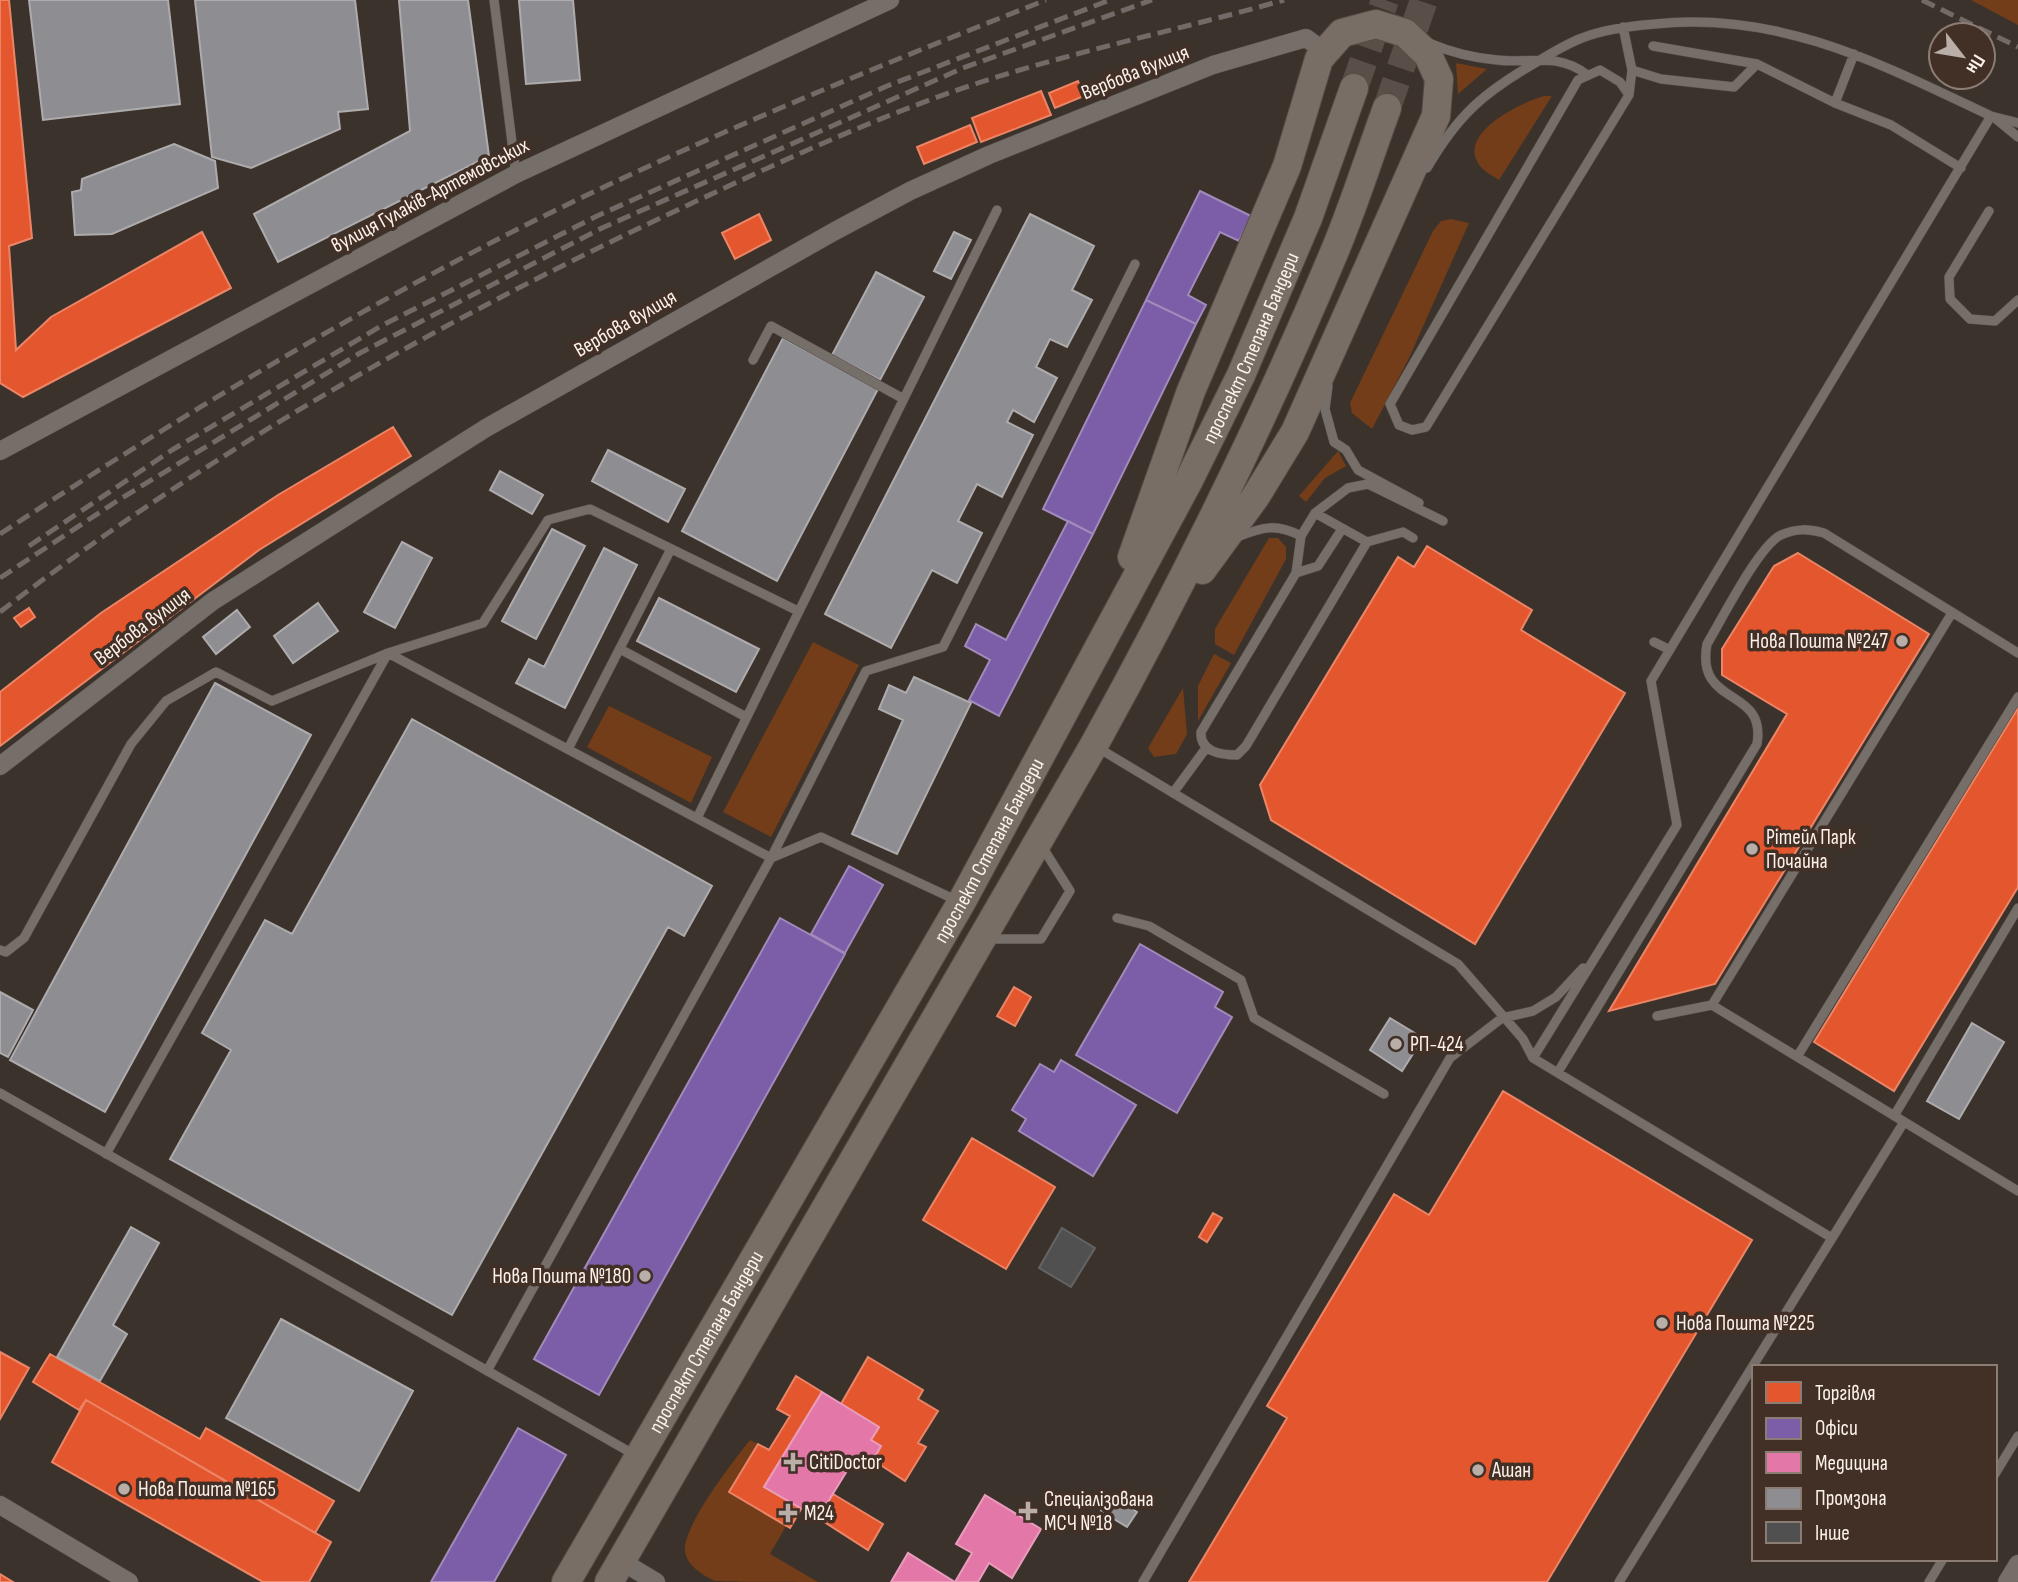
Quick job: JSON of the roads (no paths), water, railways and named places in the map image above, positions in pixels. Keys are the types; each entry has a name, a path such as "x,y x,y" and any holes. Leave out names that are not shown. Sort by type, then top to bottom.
{"main road":[{"path":"1104,639 1191,391 1287,166 1319,59 1342,33 1376,24 1405,33 1429,55 1439,79 1436,116 1295,432 1256,496 1161,624"},
{"name":"проспект Степана Бандери","path":"566,1582 961,902 1104,639 1241,375 1308,218 1354,88"},
{"name":"проспект Степана Бандери","path":"615,1572 1094,745 1161,624 1261,416 1337,246 1387,108"}],"street":[{"name":"вулиця Гулаків-Артемовських","path":"0,451 516,174 890,0"},
{"name":"Вербова вулиця","path":"0,766 224,594 486,428 846,225 910,191 989,155 1213,65 1306,38 1317,46 1319,59"},
{"path":"0,1505 130,1582"},
{"path":"2007,1582 2018,1564"},
{"path":"615,1572 656,1582"}],"lane":[{"path":"494,0 516,174"},
{"path":"1367,271 1439,146 1471,106 1500,84 1582,37 1623,27 1690,20 1747,24 1825,42 1991,116 2018,123"},
{"path":"1623,27 1632,70 1629,95 1426,428 1412,430 1399,425 1390,404 1578,80 1586,74 1600,70 1620,82 1629,95"},
{"path":"1405,33 1449,52 1497,60 1544,58 1573,64 1586,74"},
{"path":"1653,46 1757,64 1835,103 1891,125 1961,168"},
{"path":"1835,103 1854,54"},
{"path":"1632,70 1661,79 1734,87 1757,64"},
{"path":"1991,116 2018,137"},
{"path":"1534,1058 1676,825 1651,681 1991,116"},
{"path":"697,818 997,210"},
{"path":"1989,211 1950,277 1950,299 1970,319 1995,321 2018,300"},
{"path":"487,1371 771,858 866,671 943,647 1135,264"},
{"path":"753,360 771,326 902,398"},
{"path":"1332,350 1325,409 1334,442 1346,450 1358,470 1401,492 1443,521 1368,484 1348,488 1315,513 1301,536 1296,573 1202,732 1201,739 1206,748 1217,754 1237,755 1246,746 1367,542"},
{"path":"0,950 6,952 24,938 131,744 166,701 216,672 272,701 388,653 484,622 548,520 590,509 798,611"},
{"path":"1315,513 1367,542 1403,532 1413,538"},
{"path":"1223,542 1268,525 1284,527 1301,536"},
{"path":"1558,1072 1757,744 1760,728 1755,715 1717,687 1707,676 1704,660 1707,644 1763,551 1779,536 1802,528 1824,533 2018,653"},
{"path":"1296,573 1318,566 1342,529"},
{"path":"568,749 671,549"},
{"path":"1712,1005 1952,613"},
{"path":"1654,642 1668,649"},
{"path":"620,649 746,717"},
{"path":"388,653 771,858"},
{"path":"106,1154 388,653"},
{"path":"1797,1057 2018,697"},
{"path":"1094,745 1458,964 1502,1018 1523,1039 1534,1058 1832,1238"},
{"path":"1173,793 1206,748"},
{"path":"771,858 821,837 961,902"},
{"path":"982,939 1041,939 1070,891 1038,841"},
{"path":"1894,1116 2018,908"},
{"path":"1117,918 1149,926 1241,980 1254,1018 1384,1094"},
{"path":"1143,1582 1450,1058 1502,1018 1533,1011 1556,998 1599,951"},
{"path":"1657,1016 1712,1005 2018,1191"},
{"path":"0,1093 639,1458"},
{"path":"1753,1365 1904,1122"},
{"path":"1619,1582 1752,1367"},
{"path":"1997,1471 2018,1436"},
{"path":"1929,1582 1942,1561"}],"tunnel":[{"path":"1354,88 1385,0"},
{"path":"1387,108 1424,0"}],"railway":[{"path":"0,534 248,378 375,305 504,236 636,172 772,112 1046,0"},
{"path":"29,546 172,450 381,326 597,216 887,86 1110,0"},
{"path":"0,578 117,501 360,353 602,228 963,68 1152,0"},
{"path":"0,612 162,496 332,390 507,294 686,206 867,125 978,83 1054,60 1284,0"},
{"path":"1922,0 2018,47"}],"place":[{"name":"Нова Пошта №247","path":"1902,641"},
{"name":"Рітейл Парк Почайна","path":"1752,849"},
{"name":"РП-424","path":"1396,1044"},
{"name":"Нова Пошта №180","path":"645,1276"},
{"name":"Нова Пошта №225","path":"1662,1323"},
{"name":"CitiDoctor","path":"793,1462"},
{"name":"Ашан","path":"1478,1470"},
{"name":"Нова Пошта №165","path":"124,1489"},
{"name":"Спеціалізована МСЧ №18","path":"1028,1511"},
{"name":"М24","path":"788,1513"}]}
